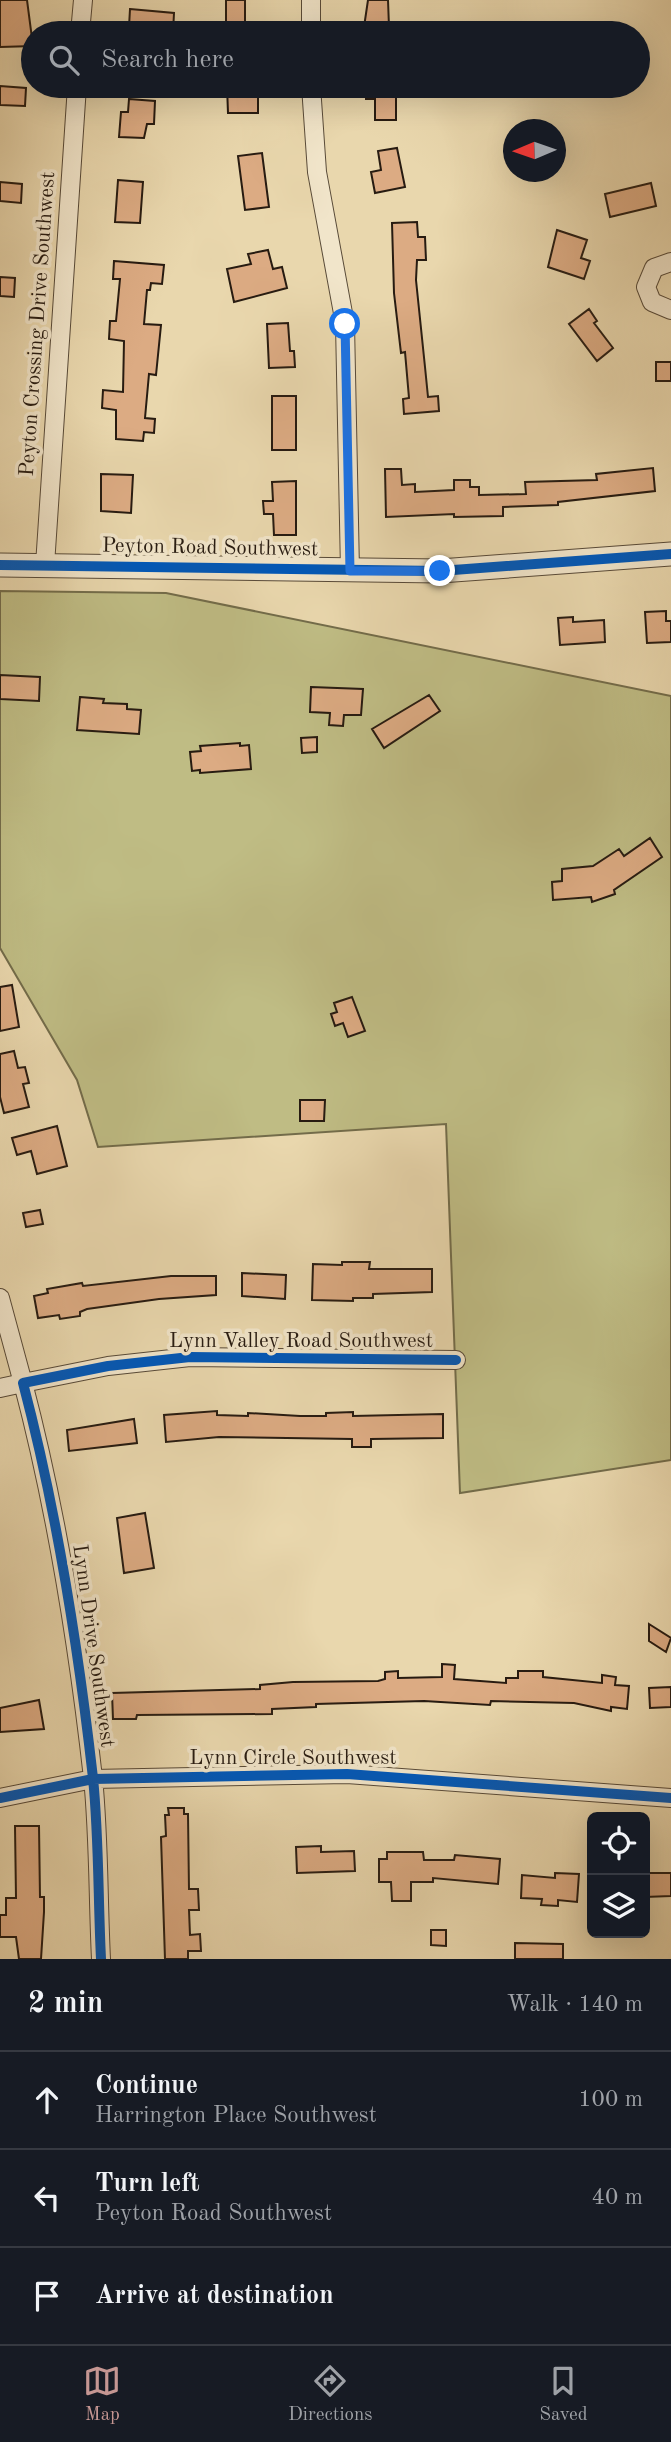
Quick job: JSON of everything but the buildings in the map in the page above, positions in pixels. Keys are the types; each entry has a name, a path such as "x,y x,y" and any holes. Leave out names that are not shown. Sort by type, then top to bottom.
{"street":[{"path":"81,21 83,0"},
{"path":"311,0 311,21"},
{"name":"Peyton Crossing Drive Southwest","path":"45,565 76,98"},
{"path":"312,98 317,172 345,324 350,571"},
{"path":"671,262 654,268 646,287 652,302 671,310"},
{"name":"Peyton Road Southwest","path":"0,565 440,571 671,554"},
{"path":"0,1298 23,1383"},
{"name":"Lynn Valley Road Southwest","path":"0,1388 108,1366 190,1357 456,1360"},
{"name":"Lynn Drive Southwest","path":"23,1383 44,1464 59,1541 93,1779 101,1959"},
{"name":"Lynn Circle Southwest","path":"0,1798 93,1779 347,1774 671,1798"}],"shaded area":[{"path":"0,591 166,593 671,696 671,1460 460,1493 446,1124 98,1147 77,1080 0,948"}],"cycle path":[{"path":"0,565 440,571 671,554"},
{"path":"101,1959 95,1800 81,1678 56,1530 23,1383 108,1366 190,1357 456,1360"},
{"path":"0,1798 93,1779 347,1774 671,1798"}],"route":[{"path":"345,324 350,571 440,571"}]}
